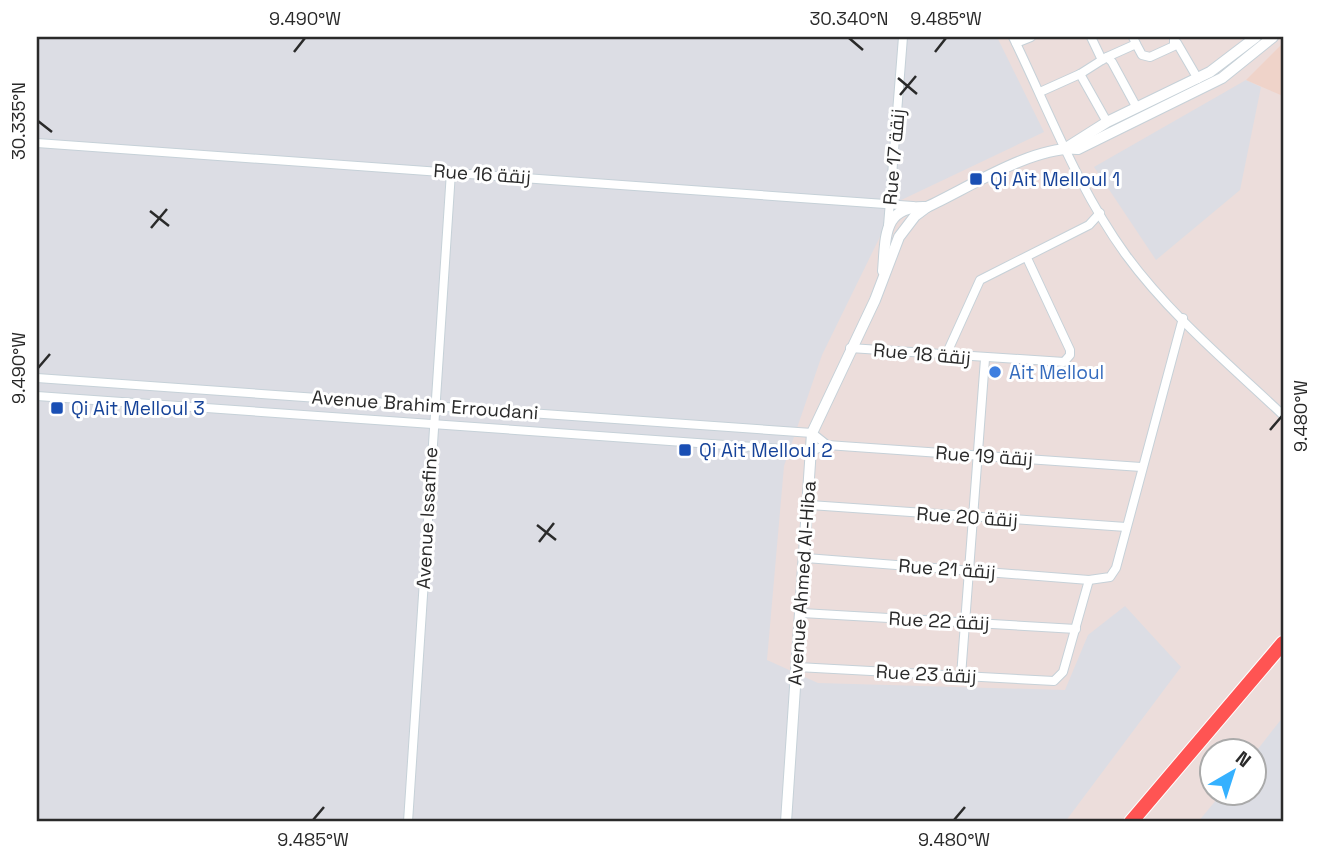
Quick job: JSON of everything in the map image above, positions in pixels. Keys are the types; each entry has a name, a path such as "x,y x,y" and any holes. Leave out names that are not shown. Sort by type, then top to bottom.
{"highway":[{"path":"1131,822 1283,643"},
{"path":"1142,822 1283,656"}],"street":[{"name":"Rue 17 زنقة","path":"893,209 903,37"},
{"path":"1031,37 1014,40 1105,225 1127,257 1183,318 1282,414"},
{"path":"1091,37 1137,108"},
{"path":"1066,148 1107,122 1198,79 1232,58 1256,37"},
{"name":"Avenue Ahmed Al-Hiba","path":"786,822 810,505 812,433 899,237 915,216 927,207 1037,154 1066,148 1078,149 1222,78 1273,37"},
{"path":"1040,92 1080,74 1135,40 1147,58 1175,40 1198,79"},
{"path":"1080,74 1107,122"},
{"name":"Rue 16 زنقة","path":"37,143 451,172 893,209"},
{"name":"Avenue Issafine","path":"408,822 432,423 451,172"},
{"path":"893,209 927,207"},
{"path":"883,277 887,234 893,209"},
{"path":"893,209 899,237"},
{"path":"946,355 975,285 987,275 1027,258 1089,225 1100,213"},
{"path":"1089,225 1105,225"},
{"name":"Rue 18 زنقة","path":"850,348 1057,364 1067,360 1070,350 1027,258"},
{"path":"1076,629 1089,580 1105,579 1112,574 1183,318"},
{"path":"961,676 985,359"},
{"name":"Avenue Brahim Erroudani","path":"37,378 812,433"},
{"path":"188,407 189,389"},
{"path":"264,412 265,394"},
{"name":"Avenue Brahim Erroudani","path":"37,396 811,451"},
{"path":"706,425 706,442"},
{"path":"812,433 827,445"},
{"name":"Rue 19 زنقة","path":"811,451 827,445 1141,467"},
{"name":"Rue 20 زنقة","path":"810,505 1126,527"},
{"name":"Rue 21 زنقة","path":"806,558 1089,580"},
{"name":"Rue 22 زنقة","path":"802,613 1076,629"},
{"name":"Rue 23 زنقة","path":"797,667 1054,681 1063,672 1076,629"}],"shaded area":[{"path":"37,37 997,37 1044,132 897,202 822,355 784,466 767,660 818,683 1065,690 1088,635 1125,606 1181,667 1065,822 37,822"},
{"path":"1283,43 1283,96 1246,80"},
{"path":"1246,80 1261,87 1240,190 1156,260 1094,167"},
{"path":"1283,717 1283,822 1198,822 1211,806 1268,806 1268,736"}],"place":[{"name":"Qi Ait Melloul 1","path":"976,179"},
{"name":"Ait Melloul","path":"995,372"},
{"name":"Qi Ait Melloul 3","path":"57,408"},
{"name":"Qi Ait Melloul 2","path":"685,450"}]}
